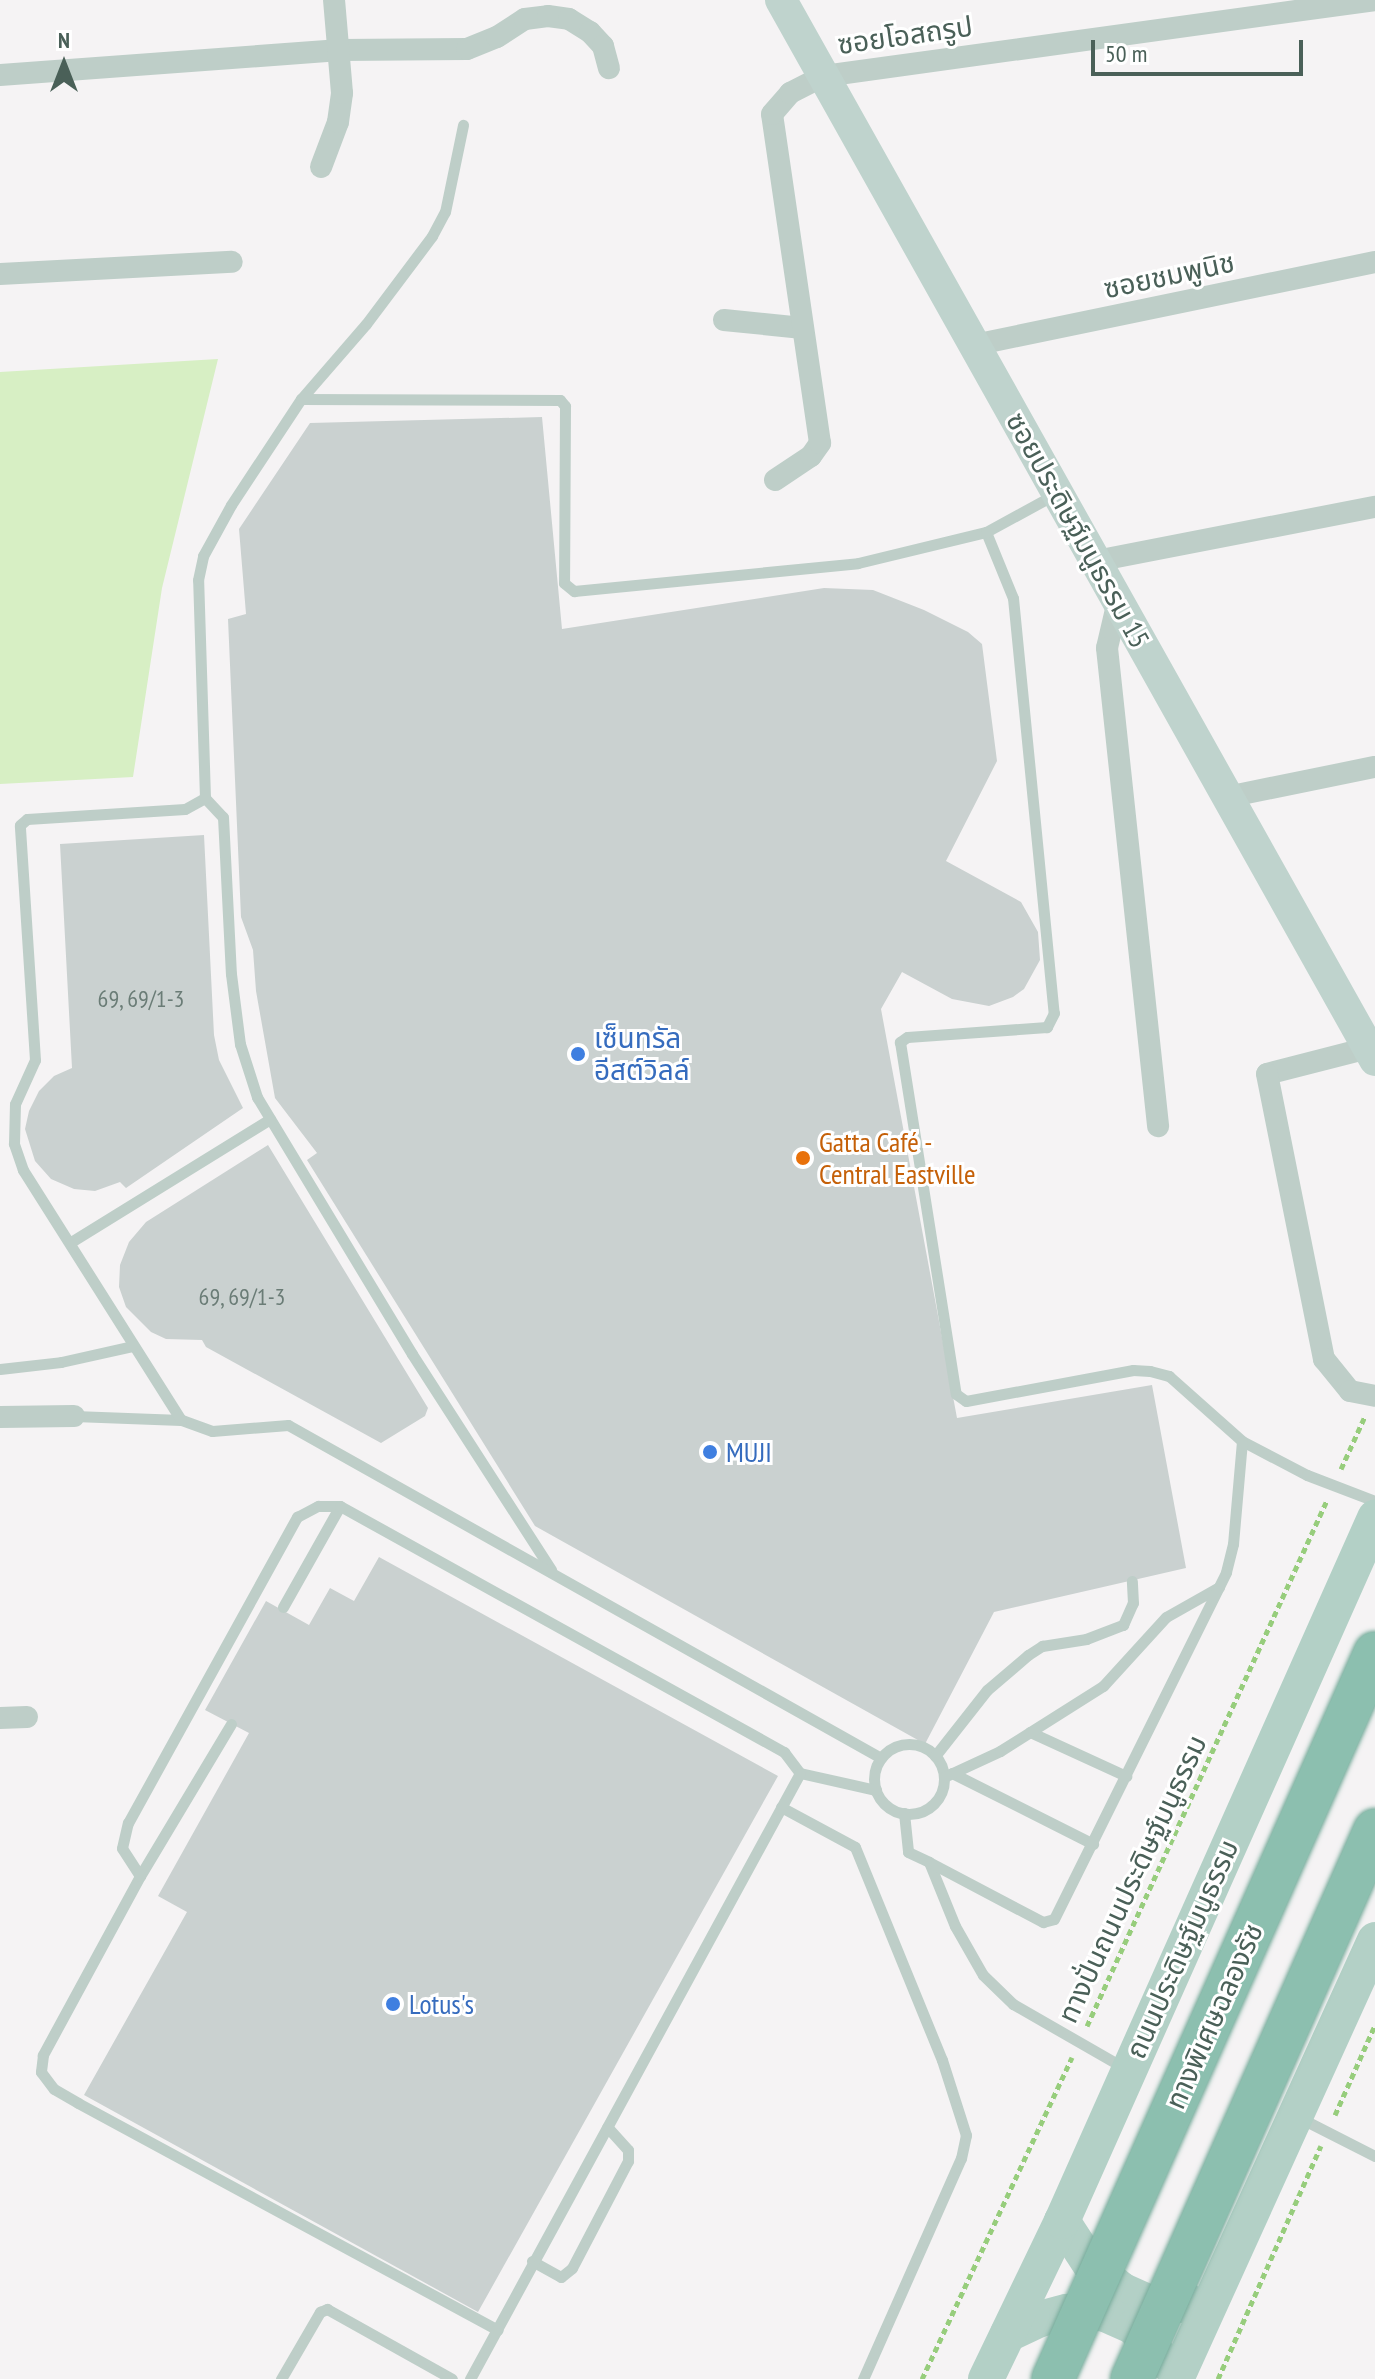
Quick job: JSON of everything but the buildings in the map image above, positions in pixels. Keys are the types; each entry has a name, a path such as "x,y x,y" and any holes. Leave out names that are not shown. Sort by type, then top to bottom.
{"highway":[{"name":"ทางพิเศษฉลองรัช","path":"1053,2379 1375,1653"},
{"path":"1132,2379 1375,1830"}],"main road":[{"name":"ถนนประดิษฐ์มนูธรรม","path":"986,2379 1062,2221 1375,1518"},
{"path":"1173,2379 1222,2276 1312,2124 1375,1940"},
{"path":"1062,2221 1092,2267 1123,2291 1154,2305 1185,2305 1222,2276"},
{"path":"1008,2334 1040,2319 1067,2312 1103,2313 1134,2327 1164,2363 1173,2379"}],"street":[{"path":"321,167 338,122 340,50 334,0"},
{"name":"ซอยประดิษฐ์มนูธรรม 15","path":"781,0 1372,1054"},
{"name":"ซอยโอสถรูป","path":"775,480 811,456 820,443 772,114 790,93 824,76 1375,0"},
{"path":"0,75 340,50 467,49 497,37 525,19 548,16 569,19 590,32 603,46 609,68"},
{"path":"0,274 232,262"},
{"name":"ซอยชมพูนิช","path":"974,345 1375,262"},
{"path":"724,320 803,328"},
{"path":"1096,561 1375,507"},
{"path":"1118,601 1107,648 1158,1126"},
{"path":"1227,797 1375,767"},
{"path":"1372,1054 1267,1074 1324,1359 1350,1391 1375,1396"},
{"path":"0,1417 74,1416"},
{"path":"0,1718 27,1717"}],"lane":[{"path":"463,125 445,212 432,236 366,324 301,399 231,505 203,556 198,580 205,798 223,817 231,974 240,1044 251,1085 412,1354 553,1574"},
{"path":"301,399 560,400 565,406 564,583 574,591 858,563 986,532 1058,493"},
{"path":"986,532 1013,598 1054,1013 1047,1027 907,1037 900,1042 956,1394 966,1401 1133,1370 1150,1371 1169,1376 1242,1441 1333,1485 1375,1501"},
{"path":"181,1420 23,1170 14,1144 15,1104 35,1060 20,825 27,819 185,809 205,798"},
{"path":"71,1242 270,1119"},
{"path":"0,1369 61,1362 133,1346"},
{"path":"74,1416 181,1420 212,1431 288,1425 881,1758"},
{"path":"904,1813 908,1852 1050,1923 1093,1844 1220,1587 1233,1544 1242,1441"},
{"path":"140,1876 122,1848 128,1823 297,1517 318,1506 340,1506 784,1752 800,1773 876,1790"},
{"path":"283,1607 340,1506"},
{"path":"935,1756 987,1690 1028,1655 1042,1646 1086,1639 1123,1625 1130,1614 1132,1581"},
{"path":"1093,1844 948,1775 927,1749 907,1744 888,1751 874,1774 876,1790 887,1806 904,1813 914,1813 932,1805 948,1775 1030,1732 1103,1686 1166,1617 1220,1587"},
{"path":"231,1724 140,1876 43,2055 41,2072 54,2089 497,2330"},
{"path":"1030,1732 1126,1776"},
{"path":"470,2379 800,1773"},
{"path":"781,1807 855,1847 942,2060 966,2135 961,2158 863,2379"},
{"path":"929,1862 955,1926 983,1975 1013,2004 1127,2070"},
{"path":"1312,2124 1375,2156"},
{"path":"532,2261 561,2277 572,2268 628,2161 628,2150 607,2127"},
{"path":"281,2379 320,2312 327,2309 452,2379"}],"path":[{"name":"ทางปั่นถนนประดิษฐ์มนูธรรม","path":"922,2379 1375,1396"},
{"path":"1218,2379 1312,2124 1375,2025"}],"green space":[{"path":"218,359 162,588 133,777 0,784 0,372"}],"place":[{"name":"เซ็นทรัล อีสต์วิลล์","path":"578,1054"},
{"name":"Gatta Café - Central Eastville","path":"803,1158"},
{"name":"MUJI","path":"710,1452"},
{"name":"Lotus's","path":"393,2004"}]}
